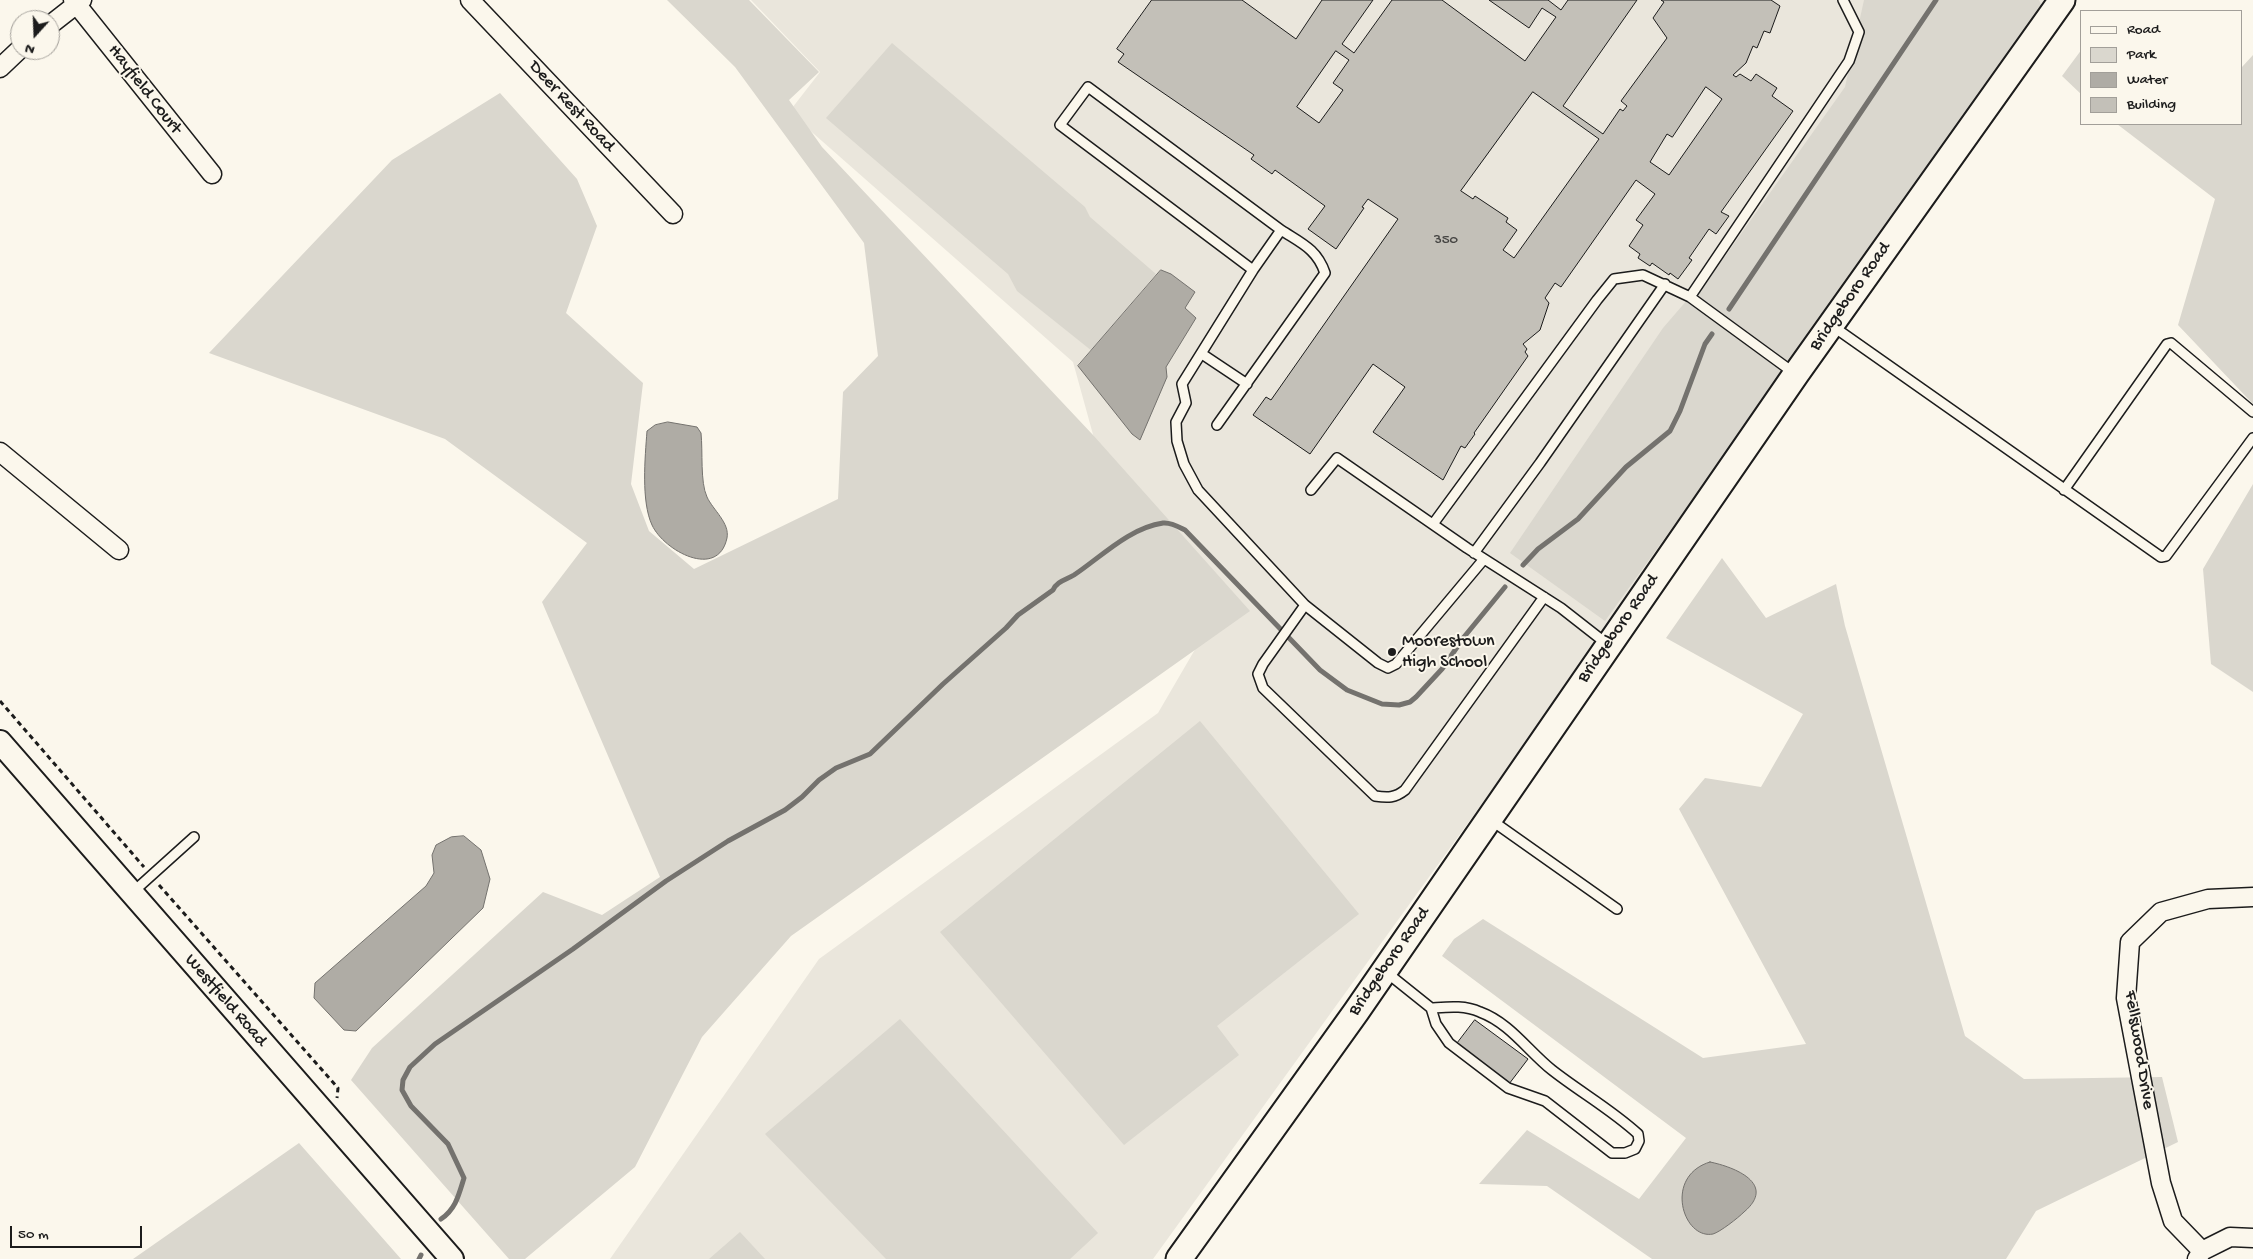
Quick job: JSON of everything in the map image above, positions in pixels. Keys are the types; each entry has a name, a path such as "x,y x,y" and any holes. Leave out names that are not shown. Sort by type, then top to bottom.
{"main road":[{"name":"Bridgeboro Road","path":"1179,1259 1384,971 1796,374 2055,4"}],"street":[{"name":"Deer Rest Road","path":"470,0 673,214"},
{"path":"60,16 77,1"},
{"name":"Hayfield Court","path":"77,1 177,132 212,174"},
{"path":"0,68 10,58"},
{"path":"0,452 119,550"},
{"name":"Westfield Road","path":"0,742 452,1259"},
{"name":"Fellswood Drive","path":"2253,897 2208,898 2161,912 2130,942 2126,998 2162,1183 2173,1221 2199,1255 2230,1237 2253,1238"}],"lane":[{"path":"1690,297 1849,61 1859,32 1843,0"},
{"path":"1217,425 1325,273 1320,259 1312,251 1088,87 1060,125 1253,270"},
{"path":"1281,230 1253,270 1182,384 1186,403 1176,422 1177,441 1184,464 1198,490 1305,605 1378,663 1388,668 1396,664 1484,559"},
{"path":"1433,524 1614,279 1642,275 1690,297 1796,374"},
{"path":"1474,553 1535,470 1665,284"},
{"path":"1831,325 2161,557 2166,556 2253,438"},
{"path":"2064,490 2167,344 2171,343 2253,412"},
{"path":"1202,354 1247,384"},
{"path":"1311,490 1337,458 1474,553 1544,597 1608,645"},
{"path":"1305,605 1263,664 1258,674 1263,688 1375,796 1387,798 1397,796 1406,790 1544,597"},
{"path":"1488,819 1617,909"},
{"path":"131,894 194,836"},
{"path":"1384,971 1431,1008 1436,1024 1449,1043 1508,1088 1544,1101 1612,1153 1625,1153 1635,1149 1639,1141 1638,1134 1625,1122 1550,1069 1518,1037 1491,1016 1466,1007 1431,1008"}],"path":[{"path":"0,701 338,1088"}],"shaded area":[{"name":"Moorestown High School","path":"751,0 2050,0 2054,12 1153,1259 610,1259 819,959 1158,713 1229,591 1097,449 1073,362 789,112 820,72"}],"green space":[{"path":"667,0 749,0 819,72 789,100 822,147 1093,435 1250,611 791,936 702,1037 635,1167 525,1259 509,1259 351,1080 372,1048 543,892 602,915 660,877 542,602 587,543 445,439 209,353 392,160 500,93 577,179 597,226 566,313 643,383 631,484 649,531 694,569 838,499 843,392 878,356 864,243 735,67"},
{"path":"1864,0 2039,0 2044,11 1605,621 1510,553 1663,328 1726,255 1845,87"},
{"path":"892,43 1085,207 1090,217 1156,274 1092,351 1017,291 1008,274 826,118"},
{"path":"2080,52 2080,93 2062,76"},
{"path":"2253,55 2253,404 2178,325 2215,199 2118,125 2243,125 2243,66"},
{"path":"2253,484 2253,692 2211,664 2203,569"},
{"path":"1722,558 1766,618 1836,584 1845,626 1965,1036 2024,1079 2162,1077 2178,1142 2036,1211 2006,1259 1652,1259 1547,1186 1479,1184 1527,1130 1639,1199 1686,1138 1442,956 1454,939 1483,919 1703,1058 1806,1044 1679,809 1705,778 1761,787 1803,714 1666,638"},
{"path":"1200,721 1359,914 1217,1026 1239,1055 1124,1145 940,932"},
{"path":"900,1019 1098,1233 1070,1259 886,1259 765,1134"},
{"path":"299,1143 401,1259 133,1259"},
{"path":"740,1232 765,1259 709,1259"}],"water":[{"path":"1161,270 1171,274 1195,292 1185,308 1196,318 1166,367 1167,377 1140,440 1132,434 1078,366"},
{"path":"668,422 697,427 701,433 705,491 724,522 727,532 727,538 722,551 713,557 702,559 679,552 658,535 652,525 646,504 645,492 647,431 655,425"},
{"path":"464,836 481,850 490,879 483,908 356,1031 344,1030 314,998 315,983 426,886 434,873 432,855 436,845 451,837"},
{"path":"1710,1162 1730,1168 1749,1178 1754,1185 1756,1193 1753,1202 1744,1212 1720,1231 1713,1234 1702,1233 1693,1227 1686,1218 1682,1193 1686,1180 1695,1169"}],"building":[{"path":"1152,0 1242,0 1296,39 1322,0 1373,0 1342,44 1354,53 1392,0 1442,0 1525,61 1556,17 1542,8 1529,28 1489,0 1548,0 1561,10 1568,0 1637,0 1563,106 1603,134 1620,109 1623,111 1627,106 1621,101 1667,38 1653,18 1664,2 1661,0 1771,0 1780,6 1770,33 1764,31 1757,48 1753,46 1746,63 1733,75 1736,77 1740,74 1751,81 1756,74 1777,88 1772,96 1793,111 1721,212 1729,216 1716,234 1709,229 1689,258 1692,260 1678,279 1652,263 1650,266 1638,258 1640,254 1629,246 1643,225 1636,220 1655,194 1636,180 1561,287 1555,283 1545,298 1549,303 1540,330 1523,344 1527,349 1525,352 1528,356 1465,448 1461,446 1443,480 1373,432 1405,387 1373,364 1310,454 1253,415 1266,397 1271,400 1398,219 1368,199 1336,249 1308,229 1325,206 1275,170 1272,174 1251,159 1254,155 1118,62 1124,54 1117,49","holes":["1336,51 1349,60 1333,83 1343,90 1319,123 1297,107","1706,87 1722,99 1669,175 1650,162 1667,134 1672,137","1533,92 1599,139 1514,258 1503,250 1517,230 1506,222 1508,218 1475,196 1473,199 1461,191"]},
{"path":"1475,1020 1528,1059 1509,1084 1456,1045"}],"waterway":[{"path":"1729,309 1936,0"},
{"path":"1523,565 1538,549 1578,519 1626,467 1670,431 1680,411 1705,344 1712,334"},
{"path":"441,1219 454,1206 464,1178 448,1144 411,1106 402,1090 403,1080 410,1067 435,1044 573,949 666,881 728,841 785,810 819,780 836,768 870,754 1018,615 1053,590 1059,583 1074,575 1127,537 1151,526 1163,523 1172,524 1185,530 1320,670 1347,690 1382,704 1399,705 1410,702 1416,697 1442,669 1464,637 1505,587"},
{"path":"419,1259 421,1255"}],"place":[{"name":"Moorestown High School","path":"1392,652"}]}
